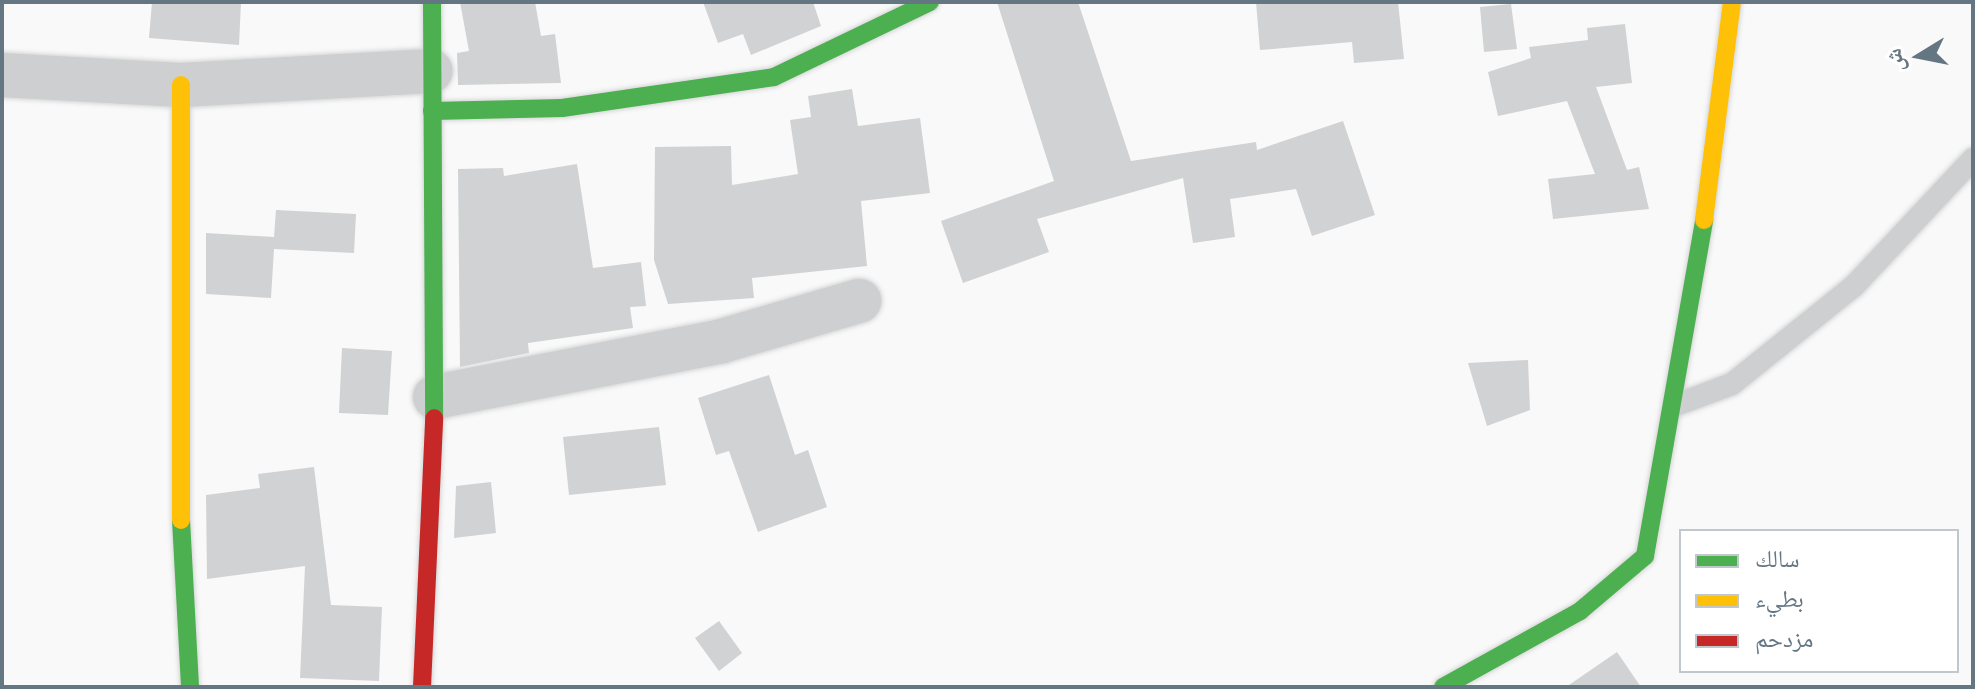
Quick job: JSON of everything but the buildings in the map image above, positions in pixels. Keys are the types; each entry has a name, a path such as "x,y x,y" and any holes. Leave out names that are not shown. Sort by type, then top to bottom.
{"street":[{"path":"422,687 435,397 432,2"},
{"path":"2,75 181,85 432,91 562,108 774,77 930,2"},
{"path":"1443,687 1580,611 1645,556 1676,405 1732,2"},
{"path":"181,85 181,573 190,687"},
{"path":"435,397 722,341 859,301"}],"lane":[{"path":"1676,405 1732,384 1854,286 1973,159"}],"traffic: fast":[{"path":"432,2 434,418"},
{"path":"432,111 562,108 774,77 930,2"},
{"path":"1443,687 1580,611 1645,556 1704,220"},
{"path":"181,520 190,687"}],"traffic: slow":[{"path":"1704,220 1732,2"},
{"path":"181,85 181,520"}],"traffic: jam":[{"path":"422,687 434,418"}]}
